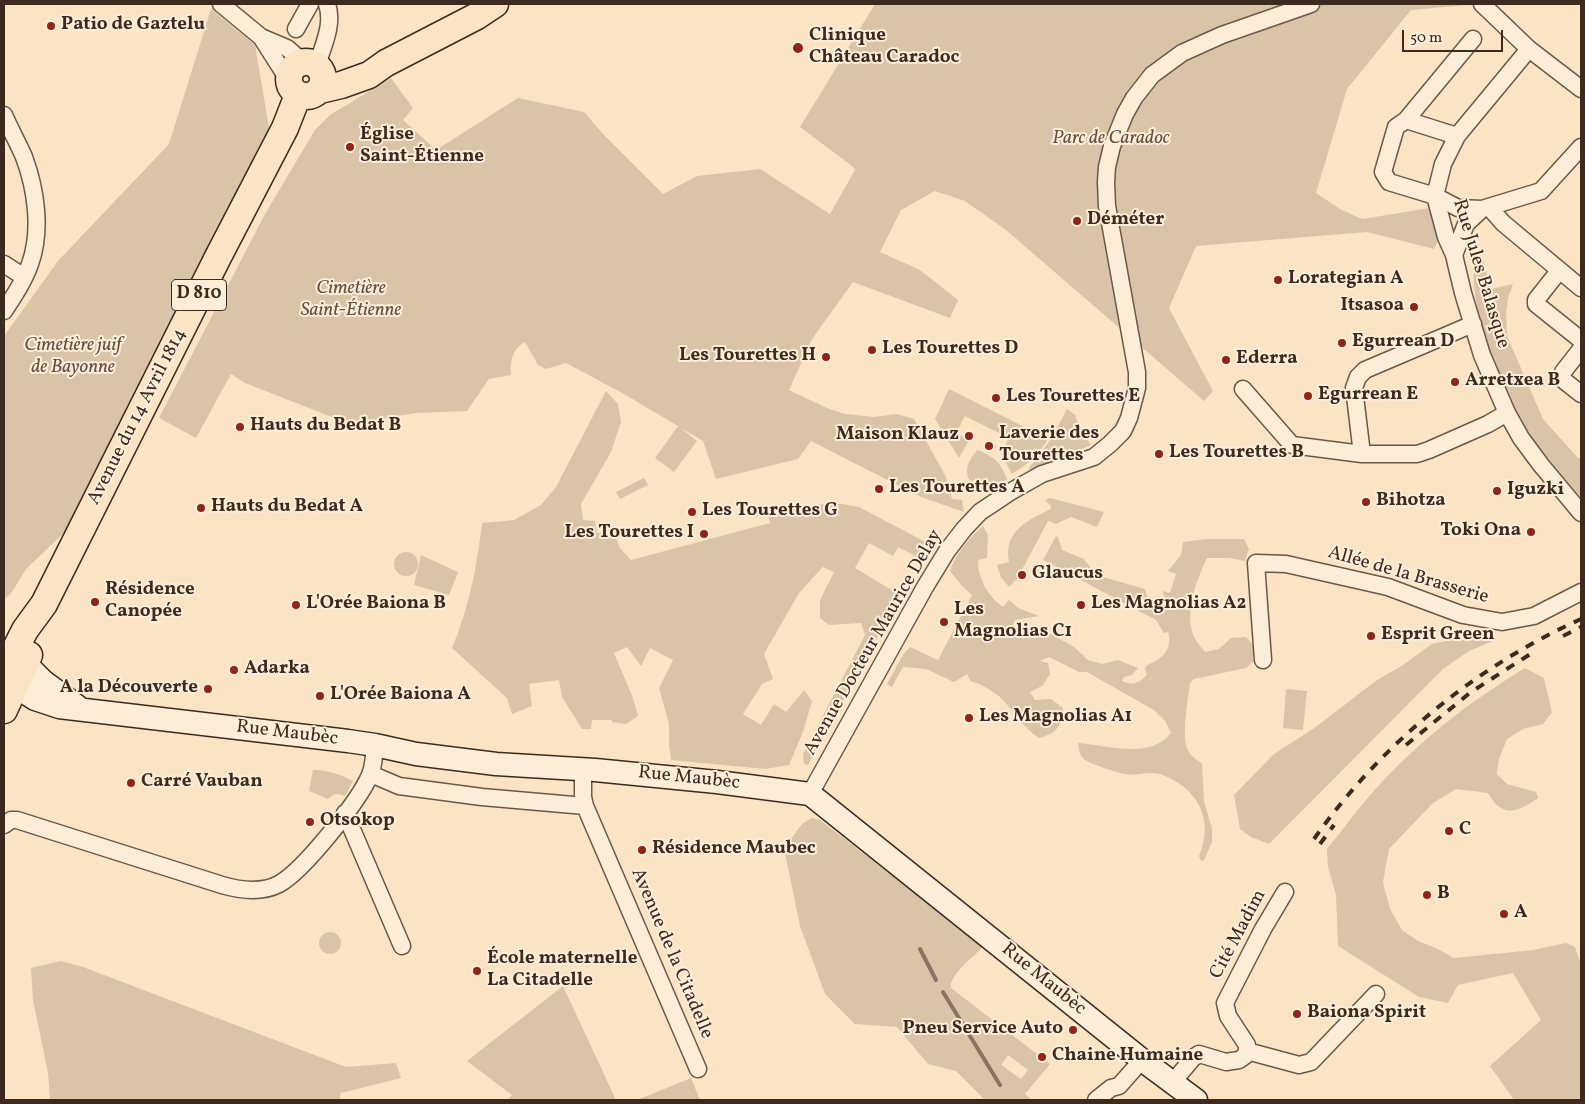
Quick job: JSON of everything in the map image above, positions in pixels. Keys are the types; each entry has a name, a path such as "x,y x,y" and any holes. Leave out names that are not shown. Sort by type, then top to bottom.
{"main road":[{"path":"308,78 341,85 362,78 386,63 477,16 491,5"},
{"name":"Avenue du 14 Avril 1814","path":"4,710 11,665 37,636 44,604 218,257 285,128 308,78"},
{"name":"Rue Maubèc","path":"11,665 42,701 59,707 80,708 375,745 416,754 478,762 724,782 810,794 1142,1060 1196,1100"}],"street":[{"path":"221,4 308,78"},
{"path":"296,29 310,4"},
{"path":"308,78 324,43 330,20 327,4"},
{"name":"Avenue Docteur Maurice Delay","path":"810,794 925,587 947,551 966,526 995,501 1042,474 1094,456 1123,431 1129,418 1137,388 1137,372 1108,217 1106,182 1112,146 1125,114 1134,98 1152,75 1182,53 1222,35 1311,4"},
{"path":"1482,4 1529,49 1581,89"},
{"path":"261,37 287,48 308,78"},
{"path":"1473,39 1406,120 1396,127 1383,172 1389,182 1435,196 1458,208 1486,208 1541,191 1581,147"},
{"name":"Rue Jules Balasque","path":"1529,49 1457,136 1443,164 1435,196 1446,238 1454,254 1461,286 1482,355 1507,413 1521,438 1581,513"},
{"path":"4,115 30,176 34,198 35,238 30,264 4,311"},
{"path":"1406,120 1457,136"},
{"path":"1454,254 1466,224 1486,208"},
{"path":"1486,208 1581,288"},
{"path":"4,264 24,277"},
{"path":"1559,271 1536,300 1536,304 1581,340"},
{"path":"1362,454 1354,396 1354,388 1358,377 1366,370 1473,324"},
{"path":"1581,349 1563,372 1562,379 1581,394"},
{"path":"1243,389 1292,445 1362,454 1417,454 1488,424 1507,413"},
{"name":"Allée de la Brasserie","path":"1263,660 1256,563 1286,564 1388,587 1463,615 1502,622 1534,616 1581,592"},
{"path":"6,819 25,822 222,885 238,889 262,889 279,884 309,857 356,799 371,774 375,745"},
{"name":"Avenue de la Citadelle","path":"583,770 585,806 698,1069"},
{"path":"371,774 399,786 489,798 585,806"},
{"path":"344,814 402,946"},
{"name":"Cité Madim","path":"1247,1051 1241,1034 1228,1016 1225,1003 1263,929 1285,892"},
{"path":"1173,1082 1193,1058 1199,1054 1226,1062 1239,1060 1246,1055 1247,1051 1299,1065 1310,1062 1376,994"},
{"path":"1096,1100 1111,1088 1119,1086 1142,1060"}],"green space":[{"path":"875,4 1466,4 1411,10 1347,89 1316,193 1340,209 1362,219 1430,208 1441,235 1434,249 1367,232 1196,246 1169,308 1213,391 1204,401 1006,230 965,201 935,191 901,210 880,252 920,270 958,300 950,318 853,282 812,339 789,390 827,408 845,414 874,417 897,414 914,419 945,475 952,499 962,500 964,512 921,497 811,441 798,459 716,479 703,441 681,428 697,441 674,472 655,458 678,426 566,363 546,369 538,365 525,342 517,348 513,356 511,375 489,379 467,411 416,413 350,424 245,383 231,374 196,438 159,418 265,214 315,130 330,115 391,78 413,108 403,120 436,150 518,98 584,112 604,135 663,194 697,176 760,169 830,214 855,170 800,127"},
{"name":"Cimetière juif de Bayonne","path":"211,9 255,45 269,128 64,533 26,569 12,592 4,600 4,336 58,261 169,144"},
{"path":"1478,251 1483,259 1491,289 1513,284 1506,312 1507,336 1543,419 1578,458 1581,458 1581,497 1567,483 1526,431 1495,372 1487,349 1475,294 1474,268"},
{"path":"949,389 1048,439 1035,458 1012,474 1001,454 1009,438 965,416 956,433 969,440 959,458 935,419"},
{"path":"606,391 618,404 621,422 611,452 581,504 583,520 595,521 597,533 614,533 620,548 631,560 770,523 767,511 824,504 842,504 859,507 933,546 925,561 898,547 893,556 869,543 855,568 900,595 808,765 804,764 803,754 865,635 861,623 829,625 820,618 820,600 834,572 823,567 799,593 764,654 773,679 762,684 743,714 761,725 774,704 786,712 804,690 812,701 803,732 789,765 765,769 671,760 669,724 659,688 673,660 650,648 641,666 627,647 614,653 633,698 638,716 626,724 612,722 612,720 592,720 591,729 582,729 562,697 559,680 529,684 532,706 512,714 507,698 452,648 472,587 482,523 514,520 541,505 556,487"},
{"path":"1067,409 1075,415 1079,428 1091,445 1030,471 1029,468 1052,438"},
{"path":"978,450 996,461 1007,479 986,493 974,491 978,488 975,480 970,481 967,472 970,460"},
{"path":"644,478 648,485 620,499 616,492"},
{"path":"1050,498 1104,512 1097,527 1071,517 1056,524 1048,521 1017,579 1009,587 1001,577 997,565 1009,562 1008,552 1010,543 1013,535 1019,528 1051,509 1051,506 1045,500"},
{"path":"983,526 988,535 987,558 978,560 978,567 988,592 1003,607 1009,600 1018,608 1039,616 1015,620 1012,628 1034,629 1053,635 1074,647 1088,660 1102,664 1118,660 1138,668 1132,675 1124,677 1122,681 1129,683 1136,683 1142,680 1147,674 1145,669 1147,665 1162,657 1168,649 1168,632 1164,633 1156,620 1043,560 1056,536 1062,550 1084,559 1096,575 1145,589 1149,605 1168,604 1162,591 1170,593 1176,574 1168,571 1181,555 1183,542 1207,539 1244,539 1249,549 1245,561 1229,558 1207,558 1192,598 1190,619 1192,629 1195,639 1205,652 1219,649 1231,638 1246,637 1254,646 1253,662 1246,668 1194,679 1190,683 1186,717 1186,744 1191,754 1202,763 1204,802 1212,828 1212,842 1204,860 1201,861 1199,856 1205,829 1203,817 1193,796 1184,787 1160,774 1122,773 1093,764 1082,756 1078,743 1140,749 1162,741 1171,733 1165,721 1154,710 1087,672 1079,672 1049,657 1040,661 1048,663 1050,674 1042,686 1030,692 1035,700 1051,699 1063,708 1063,714 1060,724 1054,731 1039,738 1023,724 1001,698 994,692 970,681 967,674 954,682 926,669 903,667 892,687 887,684 903,655 910,647 938,660 972,595 950,571 952,565 964,546"},
{"path":"406,552 414,556 418,564 414,572 406,576 398,572 394,564 398,556"},
{"path":"421,555 458,572 449,595 414,585"},
{"path":"1486,632 1493,641 1469,651 1443,669 1269,844 1251,837 1240,829 1234,795 1274,754 1313,729 1377,680 1403,665 1432,644"},
{"path":"1525,668 1544,678 1552,712 1543,724 1523,729 1507,739 1499,759 1497,774 1507,784 1536,792 1538,798 1524,807 1508,811 1497,805 1488,793 1456,789 1433,803 1389,849 1383,882 1390,909 1402,930 1418,941 1454,958 1533,950 1566,943 1575,947 1581,965 1581,1100 1514,1100 1490,1066 1541,1020 1513,973 1458,985 1448,1003 1419,997 1338,946 1336,895 1328,867 1327,849 1372,793 1425,740 1464,709"},
{"path":"1286,689 1307,691 1303,730 1283,728"},
{"path":"313,770 334,773 353,781 345,796 336,794 328,799 309,791"},
{"path":"812,818 820,820 984,946 958,972 951,983 951,988 1050,1064 1025,1094 1030,1100 985,1100 956,1071 928,1064 897,1027 855,1024 825,994 800,926 784,848 802,824","holes":["1008,1055 1028,1070 1021,1079 1001,1065"]},
{"path":"330,932 338,935 341,943 338,951 330,954 322,951 319,943 322,935"},
{"path":"61,961 83,967 346,1067 396,1063 401,1078 341,1093 339,1100 50,1100 48,1073 33,1000 31,968"},
{"path":"563,986 616,1100 508,1100 512,1095 467,1061"},
{"path":"691,1078 700,1100 637,1100"}],"waterway":[{"path":"920,949 936,980"},
{"path":"943,992 1000,1085"}],"railway":[{"path":"1314,839 1340,804 1369,771 1433,711 1504,660 1542,638 1581,619"},
{"path":"1563,636 1581,627"},
{"path":"1406,745 1471,692 1535,651"},
{"path":"1320,844 1334,825"}],"place":[{"name":"Patio de Gaztelu","path":"51,26"},
{"name":"Clinique Château Caradoc","path":"798,48"},
{"name":"Église Saint-Étienne","path":"350,147"},
{"name":"Déméter","path":"1077,221"},
{"name":"Lorategian A","path":"1278,280"},
{"name":"Itsasoa","path":"1414,307"},
{"name":"Egurrean D","path":"1342,343"},
{"name":"Les Tourettes D","path":"872,350"},
{"name":"Les Tourettes H","path":"826,357"},
{"name":"Ederra","path":"1226,360"},
{"name":"Arretxea B","path":"1455,382"},
{"name":"Egurrean E","path":"1308,396"},
{"name":"Les Tourettes E","path":"996,398"},
{"name":"Hauts du Bedat B","path":"240,427"},
{"name":"Maison Klauz","path":"969,436"},
{"name":"Laverie des Tourettes","path":"989,446"},
{"name":"Les Tourettes B","path":"1159,454"},
{"name":"Les Tourettes A","path":"879,489"},
{"name":"Iguzki","path":"1497,491"},
{"name":"Bihotza","path":"1366,502"},
{"name":"Hauts du Bedat A","path":"201,508"},
{"name":"Les Tourettes G","path":"692,512"},
{"name":"Toki Ona","path":"1531,532"},
{"name":"Les Tourettes I","path":"704,534"},
{"name":"Glaucus","path":"1022,575"},
{"name":"Résidence Canopée","path":"95,602"},
{"name":"L'Orée Baiona B","path":"296,605"},
{"name":"Les Magnolias A2","path":"1081,605"},
{"name":"Les Magnolias C1","path":"944,622"},
{"name":"Esprit Green","path":"1371,636"},
{"name":"Adarka","path":"234,670"},
{"name":"A la Découverte","path":"208,689"},
{"name":"L'Orée Baiona A","path":"320,696"},
{"name":"Les Magnolias A1","path":"969,718"},
{"name":"Carré Vauban","path":"131,783"},
{"name":"Otsokop","path":"310,822"},
{"name":"C","path":"1449,831"},
{"name":"Résidence Maubec","path":"642,850"},
{"name":"B","path":"1427,895"},
{"name":"A","path":"1504,914"},
{"name":"École maternelle La Citadelle","path":"477,971"},
{"name":"Baiona Spirit","path":"1297,1014"},
{"name":"Pneu Service Auto","path":"1073,1030"},
{"name":"Chaine Humaine","path":"1042,1057"}],"park label":[{"name":"Parc de Caradoc","path":"1111,140"},
{"name":"Cimetière Saint-Étienne","path":"351,301"}]}
